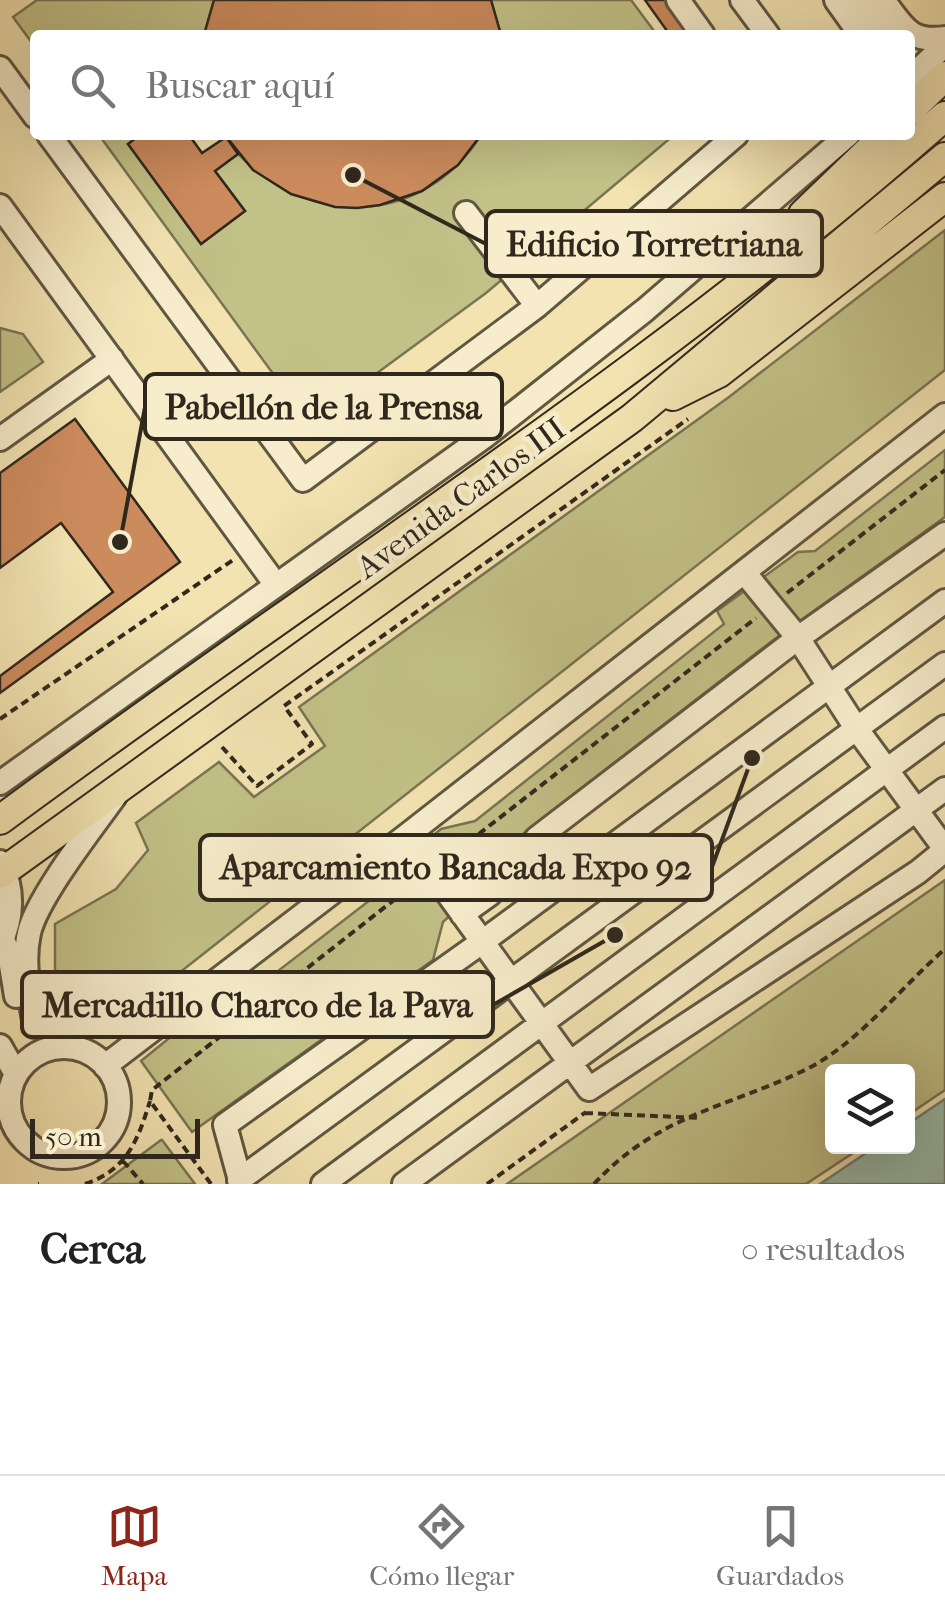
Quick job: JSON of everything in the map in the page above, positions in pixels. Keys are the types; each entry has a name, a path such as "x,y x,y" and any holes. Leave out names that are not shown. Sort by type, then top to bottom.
{"main road":[{"path":"915,105 945,76"},
{"name":"Avenida Carlos III","path":"0,820 691,324 889,166 945,116"},
{"path":"691,324 879,140"},
{"name":"Avenida Carlos III","path":"2,869 120,789 632,418 945,157"},
{"path":"632,418 719,372 945,197"}],"street":[{"path":"678,0 699,30"},
{"path":"742,0 764,30"},
{"path":"836,0 857,30"},
{"path":"860,0 882,30"},
{"path":"883,0 906,30"},
{"path":"915,35 924,40 945,38"},
{"path":"915,73 945,45"},
{"path":"0,68 30,109"},
{"path":"53,140 303,480 537,306 730,140"},
{"path":"0,783 485,436 645,310 843,140"},
{"path":"0,206 276,585"},
{"path":"466,213 537,306"},
{"path":"0,440 112,359"},
{"path":"105,1066 945,415"},
{"path":"462,914 490,894 537,838 798,638 945,534"},
{"path":"406,836 589,1089 918,872 945,850 856,728 798,638 744,572"},
{"path":"945,600 482,942 226,1125 240,1182 945,664"},
{"path":"323,1184 945,727"},
{"path":"35,1026 26,956 29,930 42,902 120,789"},
{"path":"404,1184 945,789"},
{"path":"2,869 10,893 10,915 1,942 9,954 16,997 50,1049"},
{"path":"0,1046 16,1074"},
{"path":"50,1049 80,1050 105,1066 115,1082 119,1100 108,1135 95,1148 78,1156 60,1158 41,1153 26,1143 14,1128 9,1092 16,1074 36,1054 50,1049"}],"path":[{"path":"208,757 223,746 257,786 312,744 284,706 702,409"},
{"path":"85,1184 98,1182 124,1161 136,1144 152,1090 945,470"},
{"path":"0,719 249,549"},
{"path":"594,1184 628,1149 688,1117 807,1068 838,1049 945,949"},
{"path":"47,1001 100,1030 139,1022 145,1035"},
{"path":"150,1100 211,1184"},
{"path":"580,1113 700,1118"},
{"path":"124,1161 143,1184"}],"shaded area":[{"path":"37,0 214,0 205,30 30,30 30,40 13,17"},
{"path":"491,0 631,0 653,30 500,30"},
{"path":"103,140 133,140 128,144 201,244 245,211 215,171 238,154 267,178 299,195 332,205 365,207 398,201 429,187 457,165 477,140 668,140 486,293 309,423"},
{"path":"945,230 945,370 127,1014 97,1015 55,991 55,924 116,889 148,850 136,823 219,762 254,797 325,746 299,707 729,397"},
{"path":"0,328 23,334 43,362 0,392"},
{"path":"945,450 945,517 772,641 526,831 479,888 443,922 433,960 192,1132 141,1061 216,1000 243,998 383,890 388,873 441,829 475,821 724,624 717,611 798,552 815,551"},
{"path":"945,880 945,1090 915,1110 915,1064 825,1064 825,1154 851,1154 806,1184 507,1184"},
{"path":"945,1099 945,1184 820,1184 865,1154 915,1154 915,1119"},
{"path":"161,1140 195,1184 102,1184"}],"building":[{"path":"214,0 491,0 500,30 205,30"},
{"path":"645,0 665,0 686,30 666,30"},
{"path":"133,140 193,140 202,153 228,140 238,154 215,171 245,211 201,244 128,144"},
{"path":"229,140 477,140 458,165 422,191 380,205 335,207 291,194 253,170"},
{"path":"75,419 180,562 0,693 0,676 113,592 61,523 0,568 0,473"}],"place":[{"name":"Edificio Torretriana","path":"353,175"},
{"name":"Pabellón de la Prensa","path":"120,542"},
{"name":"Aparcamiento Bancada Expo 92","path":"752,758"},
{"name":"Mercadillo Charco de la Pava","path":"615,935"}]}
